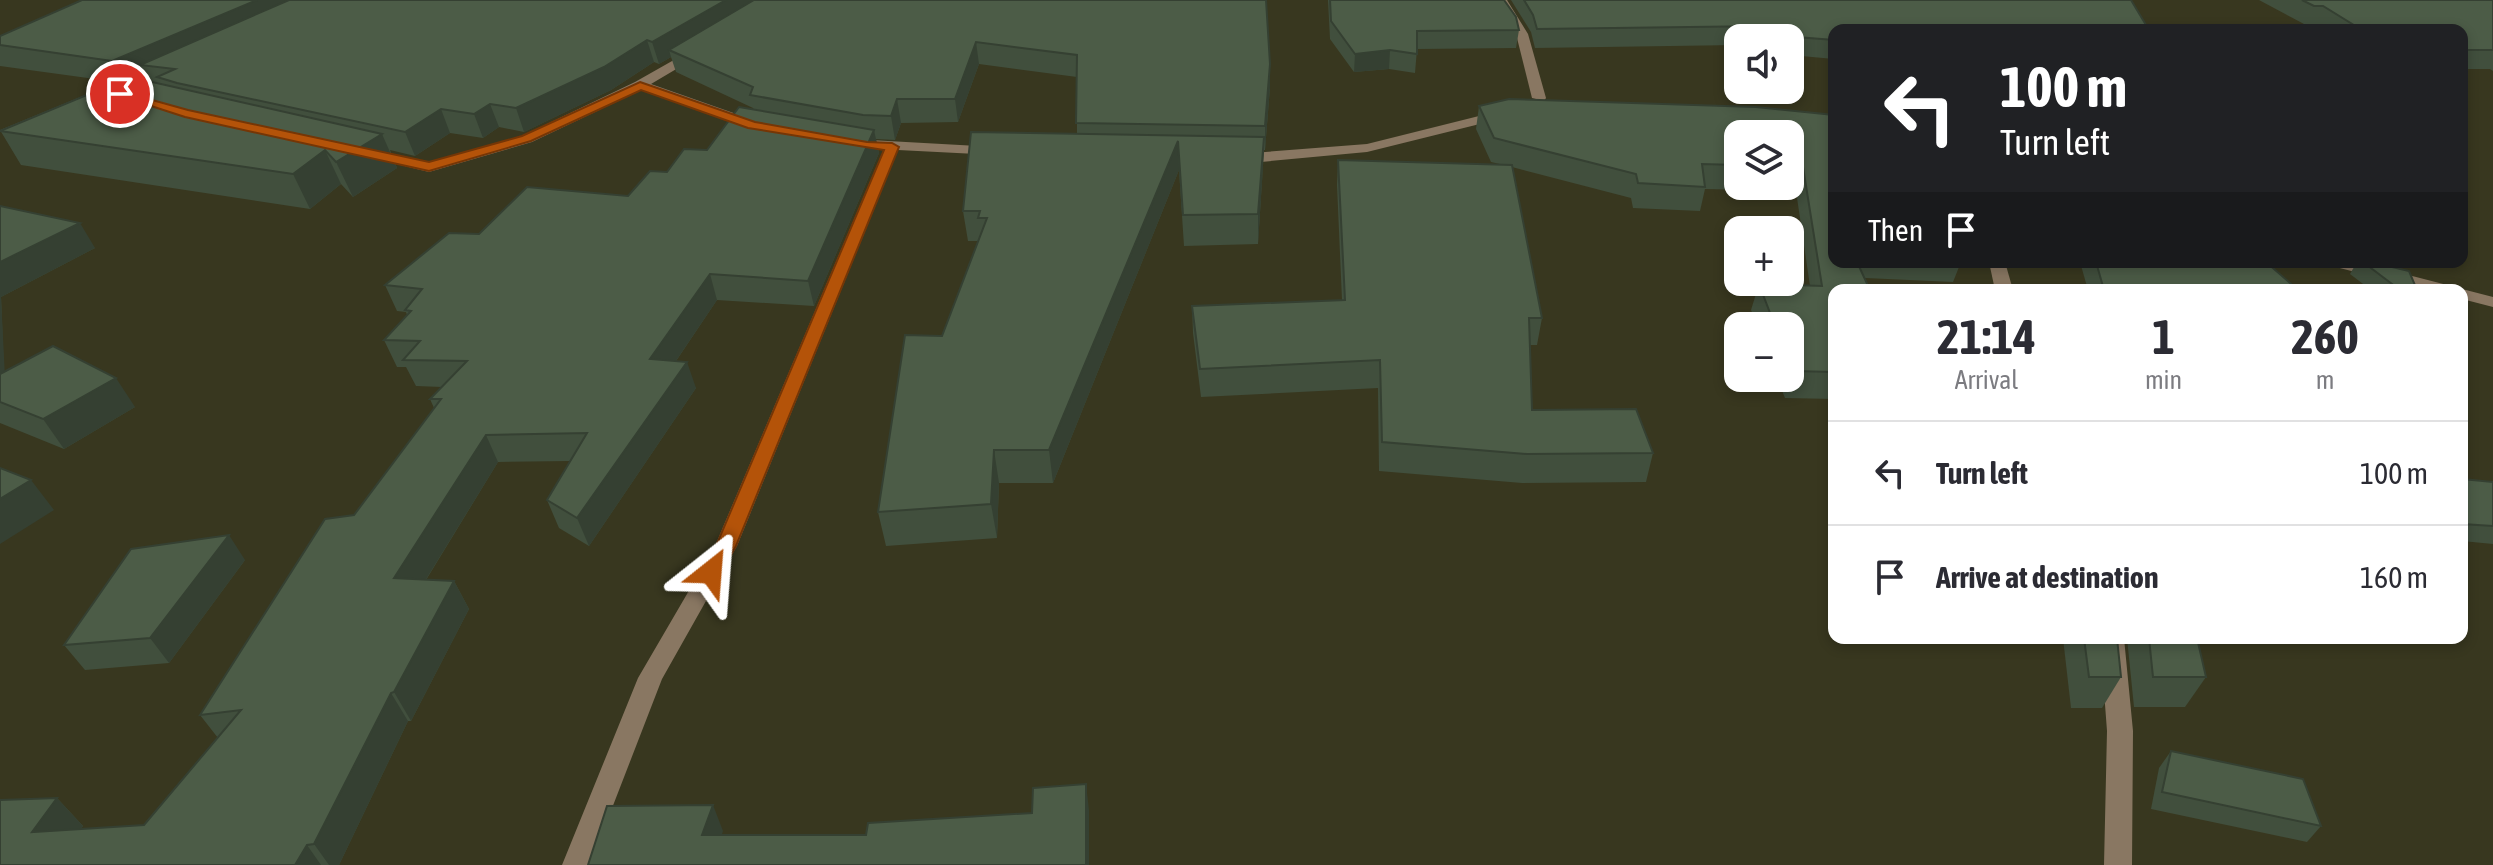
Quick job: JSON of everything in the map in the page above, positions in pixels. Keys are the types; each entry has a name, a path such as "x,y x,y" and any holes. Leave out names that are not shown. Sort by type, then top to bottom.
{"street":[{"path":"1224,158 1255,159 1367,148 1545,103 1522,34 1501,0"},
{"path":"357,151 429,167 527,139 640,85 705,47"},
{"path":"640,85 767,128"},
{"path":"838,140 892,147 1011,151"},
{"path":"576,865 650,678 726,546 892,147"},
{"path":"2361,268 2422,284"},
{"path":"2468,296 2493,302"},
{"path":"2113,644 2120,731 2118,865"}],"building":[{"path":"82,0 257,0 112,61 0,45 0,36"},
{"path":"289,0 726,0 652,42 647,40 604,67 516,108 490,104 474,114 441,109 405,132 177,83 157,77 175,69 140,65"},
{"path":"754,0 1266,0 1270,64 1265,126 1076,123 1077,55 976,42 955,99 897,99 891,116 863,115 750,95 753,87 669,50"},
{"path":"1330,0 1504,0 1516,17 1519,30 1417,31 1417,54 1390,50 1355,54 1331,21"},
{"path":"1524,0 2131,0 2145,24 1828,24 1828,40 1804,38 1804,24 1537,29"},
{"path":"2302,0 2493,0 2493,50 2468,50 2468,24 2352,24 2323,6 2314,6"},
{"path":"130,77 382,134 336,162 325,150 293,174 0,131"},
{"path":"1509,99 1756,107 1828,114 1828,268 1860,268 1867,284 1828,284 1828,372 1804,371 1804,312 1770,312 1764,296 1804,296 1804,285 1822,286 1804,173 1804,120 1724,120 1724,165 1702,164 1705,187 1638,183 1636,174 1494,138 1479,106"},
{"path":"739,107 874,130 808,281 710,274 650,359 687,362 577,518 547,500 587,433 486,435 394,578 454,581 391,693 314,844 307,845 295,865 0,865 0,800 57,798 32,832 144,825 241,710 200,715 325,519 354,515 441,399 430,399 467,361 403,360 420,341 384,340 411,311 405,310 422,289 385,285 449,233 479,234 527,187 628,196 650,171 667,172 684,149 707,150"},
{"path":"971,132 1264,137 1258,214 1183,215 1178,141 1049,450 994,450 991,504 878,512 905,335 942,336 987,218 978,218 980,211 963,211"},
{"path":"1338,160 1512,165 1542,318 1529,318 1532,410 1636,409 1653,453 1527,454 1382,442 1380,360 1200,369 1192,306 1345,300"},
{"path":"0,206 80,223 0,262"},
{"path":"2098,268 2273,268 2291,284 2102,284"},
{"path":"2371,268 2409,271 2414,284 2392,284"},
{"path":"53,346 116,378 43,419 0,402 0,374"},
{"path":"0,468 31,480 0,499"},
{"path":"2468,480 2493,482 2493,526 2468,524"},
{"path":"229,535 150,638 64,645 131,549"},
{"path":"2085,644 2118,644 2121,677 2089,677"},
{"path":"2150,644 2198,644 2206,677 2153,677"},
{"path":"2171,751 2303,779 2321,826 2162,792"},
{"path":"1086,784 1086,865 588,865 607,806 713,805 702,835 866,835 868,823 1032,813 1033,788"}],"route":[{"path":"120,94 185,113 429,167 527,139 640,85 752,125 867,146 892,147 726,546 711,572"}]}
